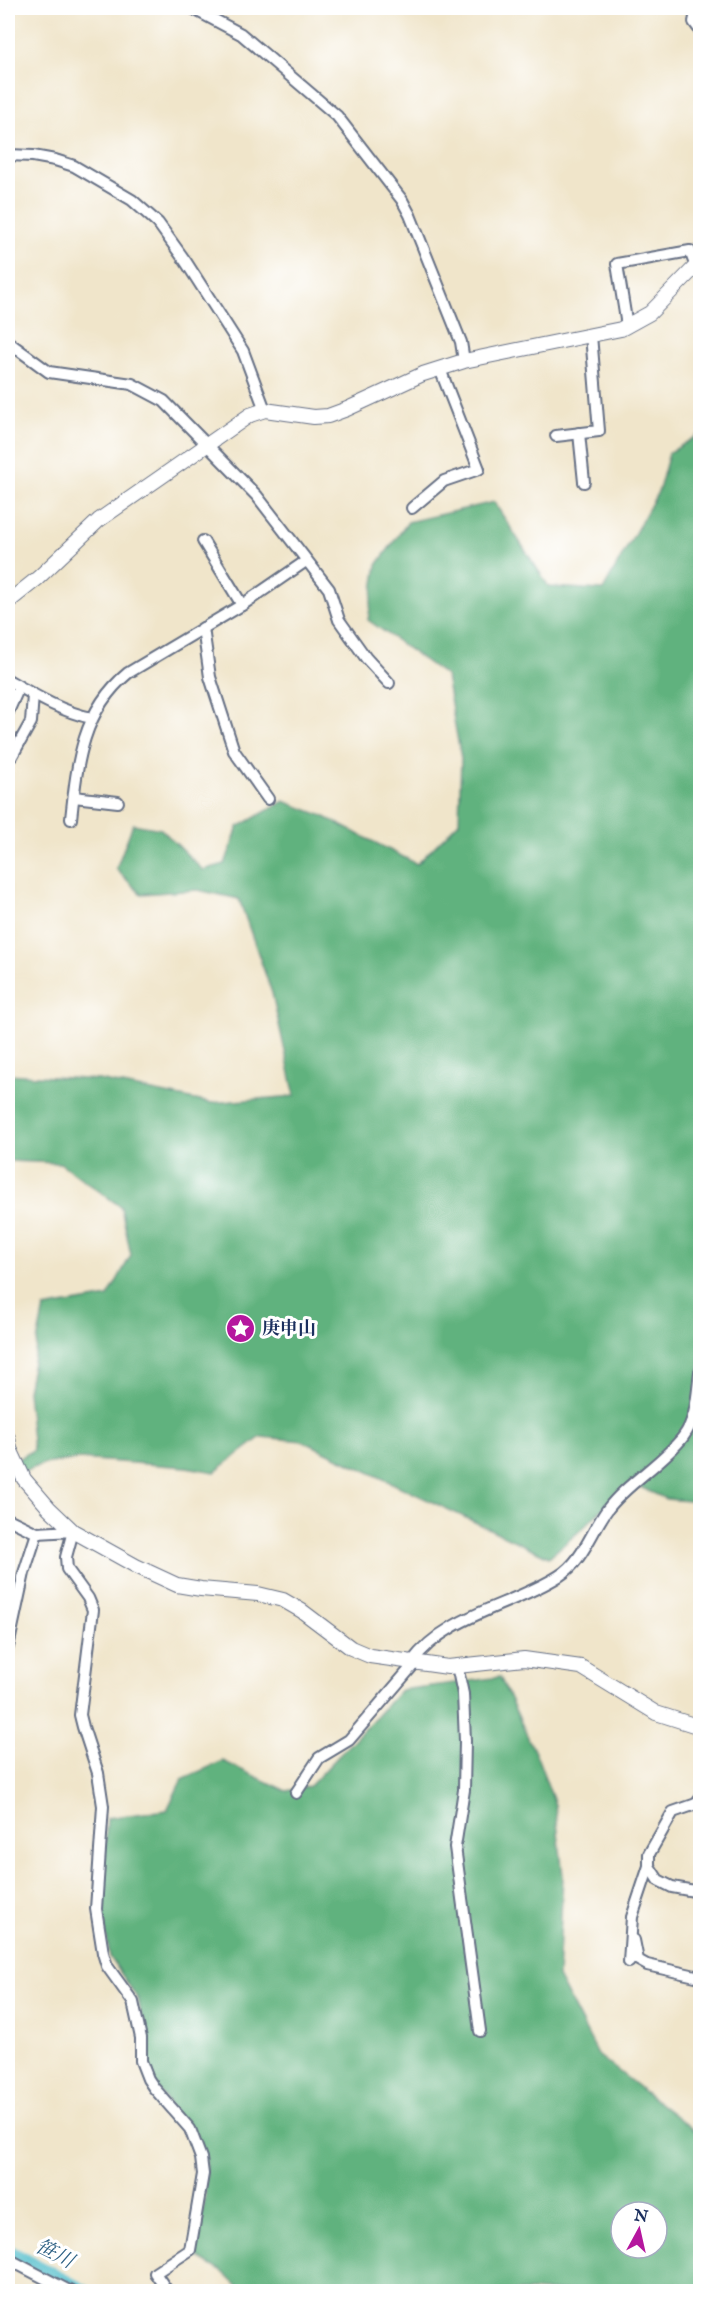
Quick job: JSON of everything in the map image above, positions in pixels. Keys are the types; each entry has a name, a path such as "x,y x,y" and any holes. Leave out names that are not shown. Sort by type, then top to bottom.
{"street":[{"path":"192,8 241,34 337,116 383,174 410,215 461,342 464,361"},
{"path":"697,8 694,22 700,30"},
{"path":"8,155 33,156 74,166 132,200 158,223 243,351 265,410"},
{"path":"8,602 38,578 99,520 239,421 265,410 314,417 328,416 423,374 464,361 627,326 650,313 698,265 690,251 617,264 627,326"},
{"path":"556,436 599,431 591,335"},
{"path":"8,342 49,372 107,379 139,387 164,401 257,496 329,589 339,621 366,658 389,683"},
{"path":"412,508 444,481 479,469 440,369"},
{"path":"579,433 584,482"},
{"path":"204,541 242,605"},
{"path":"71,819 78,761 92,718 112,686 128,673 242,605 306,561"},
{"path":"203,628 210,677 234,751 268,799"},
{"path":"8,680 33,695 78,715 92,718"},
{"path":"8,712 19,687"},
{"path":"8,753 12,756 31,722 33,695"},
{"path":"74,797 118,802"},
{"path":"296,1793 319,1758 349,1740 426,1644 436,1636 549,1581 571,1567 608,1509 683,1437 694,1416 700,1372"},
{"path":"8,1438 10,1449 24,1479 73,1531 136,1566 177,1585 258,1594 283,1600 302,1611 351,1648 370,1656 413,1663 457,1666 524,1659 580,1667 656,1713 700,1726"},
{"path":"8,1519 37,1533 73,1531"},
{"path":"73,1531 66,1557 67,1569 88,1598 93,1610 81,1715 82,1727 98,1773 103,1806 96,1909 103,1953 107,1966 133,2002 141,2038 141,2061 148,2079 190,2129 201,2158 203,2174 190,2250 155,2273 168,2292"},
{"path":"8,1647 24,1573 37,1533"},
{"path":"457,1666 463,1694 465,1741 464,1790 455,1847 480,2031"},
{"path":"629,1962 632,1917 649,1866 649,1854 669,1808 696,1804 700,1798"},
{"path":"649,1866 658,1880 672,1887 700,1892"},
{"path":"631,1931 638,1959 646,1965 700,1977"},
{"path":"8,2259 71,2292"}],"green space":[{"path":"700,434 700,1502 666,1499 640,1487 620,1491 582,1529 549,1557 303,1441 261,1437 215,1472 186,1467 79,1459 43,1464 8,1478 8,1465 33,1450 27,1391 44,1308 108,1297 131,1255 121,1207 60,1163 8,1161 8,1074 99,1080 210,1103 295,1096 272,993 239,899 198,890 141,894 116,869 133,824 161,829 203,870 225,864 238,827 284,801 323,816 417,864 459,822 461,758 446,676 368,620 377,565 408,522 494,502 549,587 603,590 659,490 669,453"},
{"path":"500,1677 538,1759 555,1805 563,1876 558,1977 599,2056 700,2135 700,2291 243,2291 223,2272 194,2255 205,2199 206,2160 145,2069 146,2038 138,1999 110,1957 101,1907 107,1818 167,1810 182,1779 223,1761 286,1791 310,1786 401,1690"}],"waterway":[{"name":"笹川","path":"8,2252 84,2292"}],"place":[{"name":"庚申山","path":"241,1328"}]}
